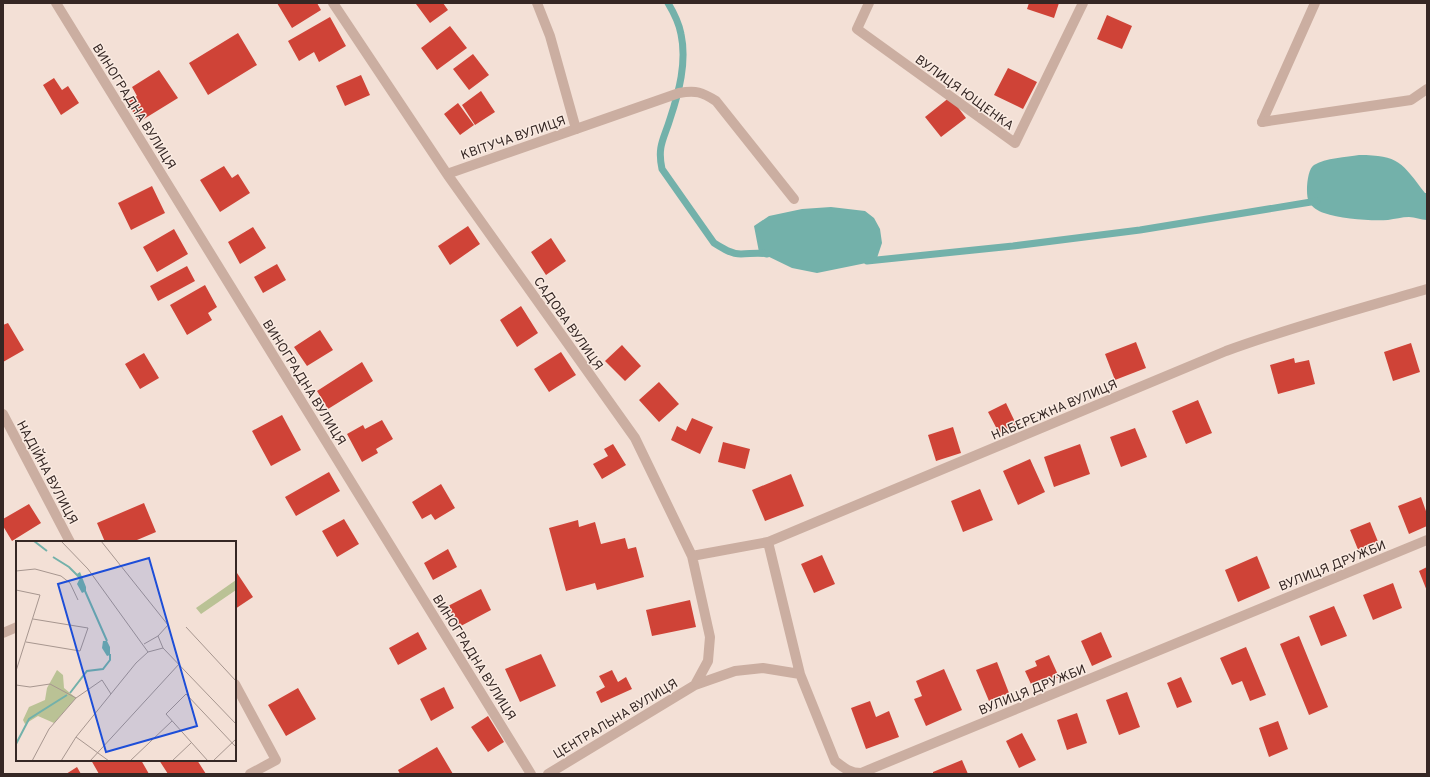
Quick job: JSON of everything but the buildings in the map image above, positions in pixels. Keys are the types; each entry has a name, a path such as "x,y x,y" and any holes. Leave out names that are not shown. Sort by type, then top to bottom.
{"street":[{"name":"ВИНОГРАДНА ВУЛИЦЯ","path":"56,3 531,774"},
{"name":"САДОВА ВУЛИЦЯ","path":"333,3 447,174 635,438 692,556 710,637 708,661 695,685"},
{"name":"КВІТУЧА ВУЛИЦЯ","path":"447,174 576,129 550,36 537,3"},
{"name":"ВУЛИЦЯ ЮЩЕНКА","path":"869,3 857,29 1014,143 1083,3"},
{"path":"1314,3 1262,122 1411,100 1427,89"},
{"path":"576,129 679,93 690,91 705,94 716,101 794,198"},
{"name":"НАБЕРЕЖНА ВУЛИЦЯ","path":"692,556 768,542 1226,351 1298,326 1427,289"},
{"name":"НАДІЙНА ВУЛИЦЯ","path":"3,414 69,541"},
{"name":"ВУЛИЦЯ ДРУЖБИ","path":"768,542 800,674 835,761 852,773 861,773 1427,540"},
{"path":"3,633 16,627"},
{"path":"695,685 735,671 763,668 800,674"},
{"name":"ЦЕНТРАЛЬНА ВУЛИЦЯ","path":"548,774 695,685"},
{"path":"236,686 276,760 250,774"}],"water":[{"path":"1359,155 1372,155 1391,159 1405,168 1425,193 1427,193 1427,220 1409,217 1388,220 1347,218 1324,213 1312,206 1308,199 1307,188 1308,177 1312,167 1324,161"},
{"path":"831,207 865,211 874,218 880,229 882,243 876,261 817,273 792,268 759,252 754,226 769,216 802,209"}],"waterway":[{"path":"668,3 674,14 681,34 683,45 683,66 679,88 661,148 660,154 662,169 714,243 734,253 767,254"},
{"path":"867,261 1013,246 1140,230 1317,201"}]}
